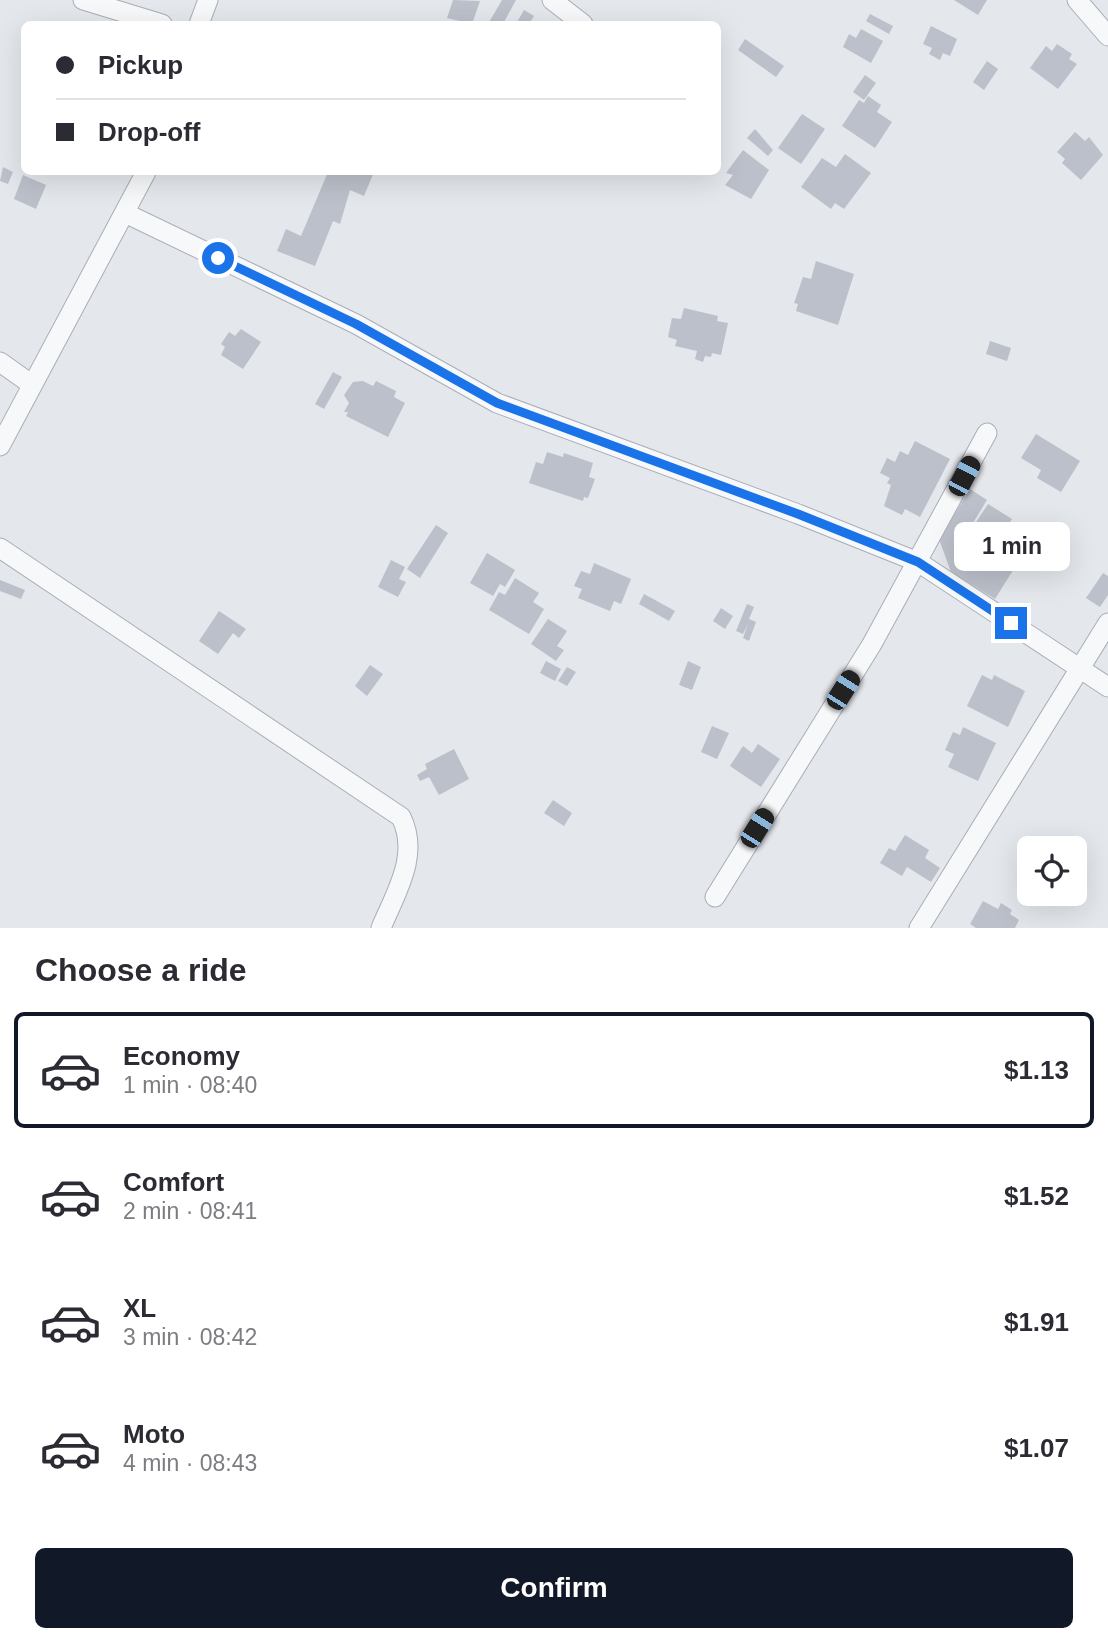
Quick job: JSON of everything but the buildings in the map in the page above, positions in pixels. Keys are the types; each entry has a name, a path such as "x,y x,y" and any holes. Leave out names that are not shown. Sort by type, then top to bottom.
{"street":[{"path":"83,0 152,21"},
{"path":"200,21 208,0"},
{"path":"552,0 579,21"},
{"path":"1077,0 1108,36"},
{"path":"0,446 144,175"},
{"path":"125,213 356,324 497,403 798,514 918,562 1108,687"},
{"path":"0,362 31,384"},
{"path":"715,897 872,645 987,433"},
{"path":"0,548 401,817 409,832 410,858 382,928"},
{"path":"919,928 1108,623"}],"route":[{"path":"218,258 356,324 497,403 798,514 918,562 1011,623"}]}
